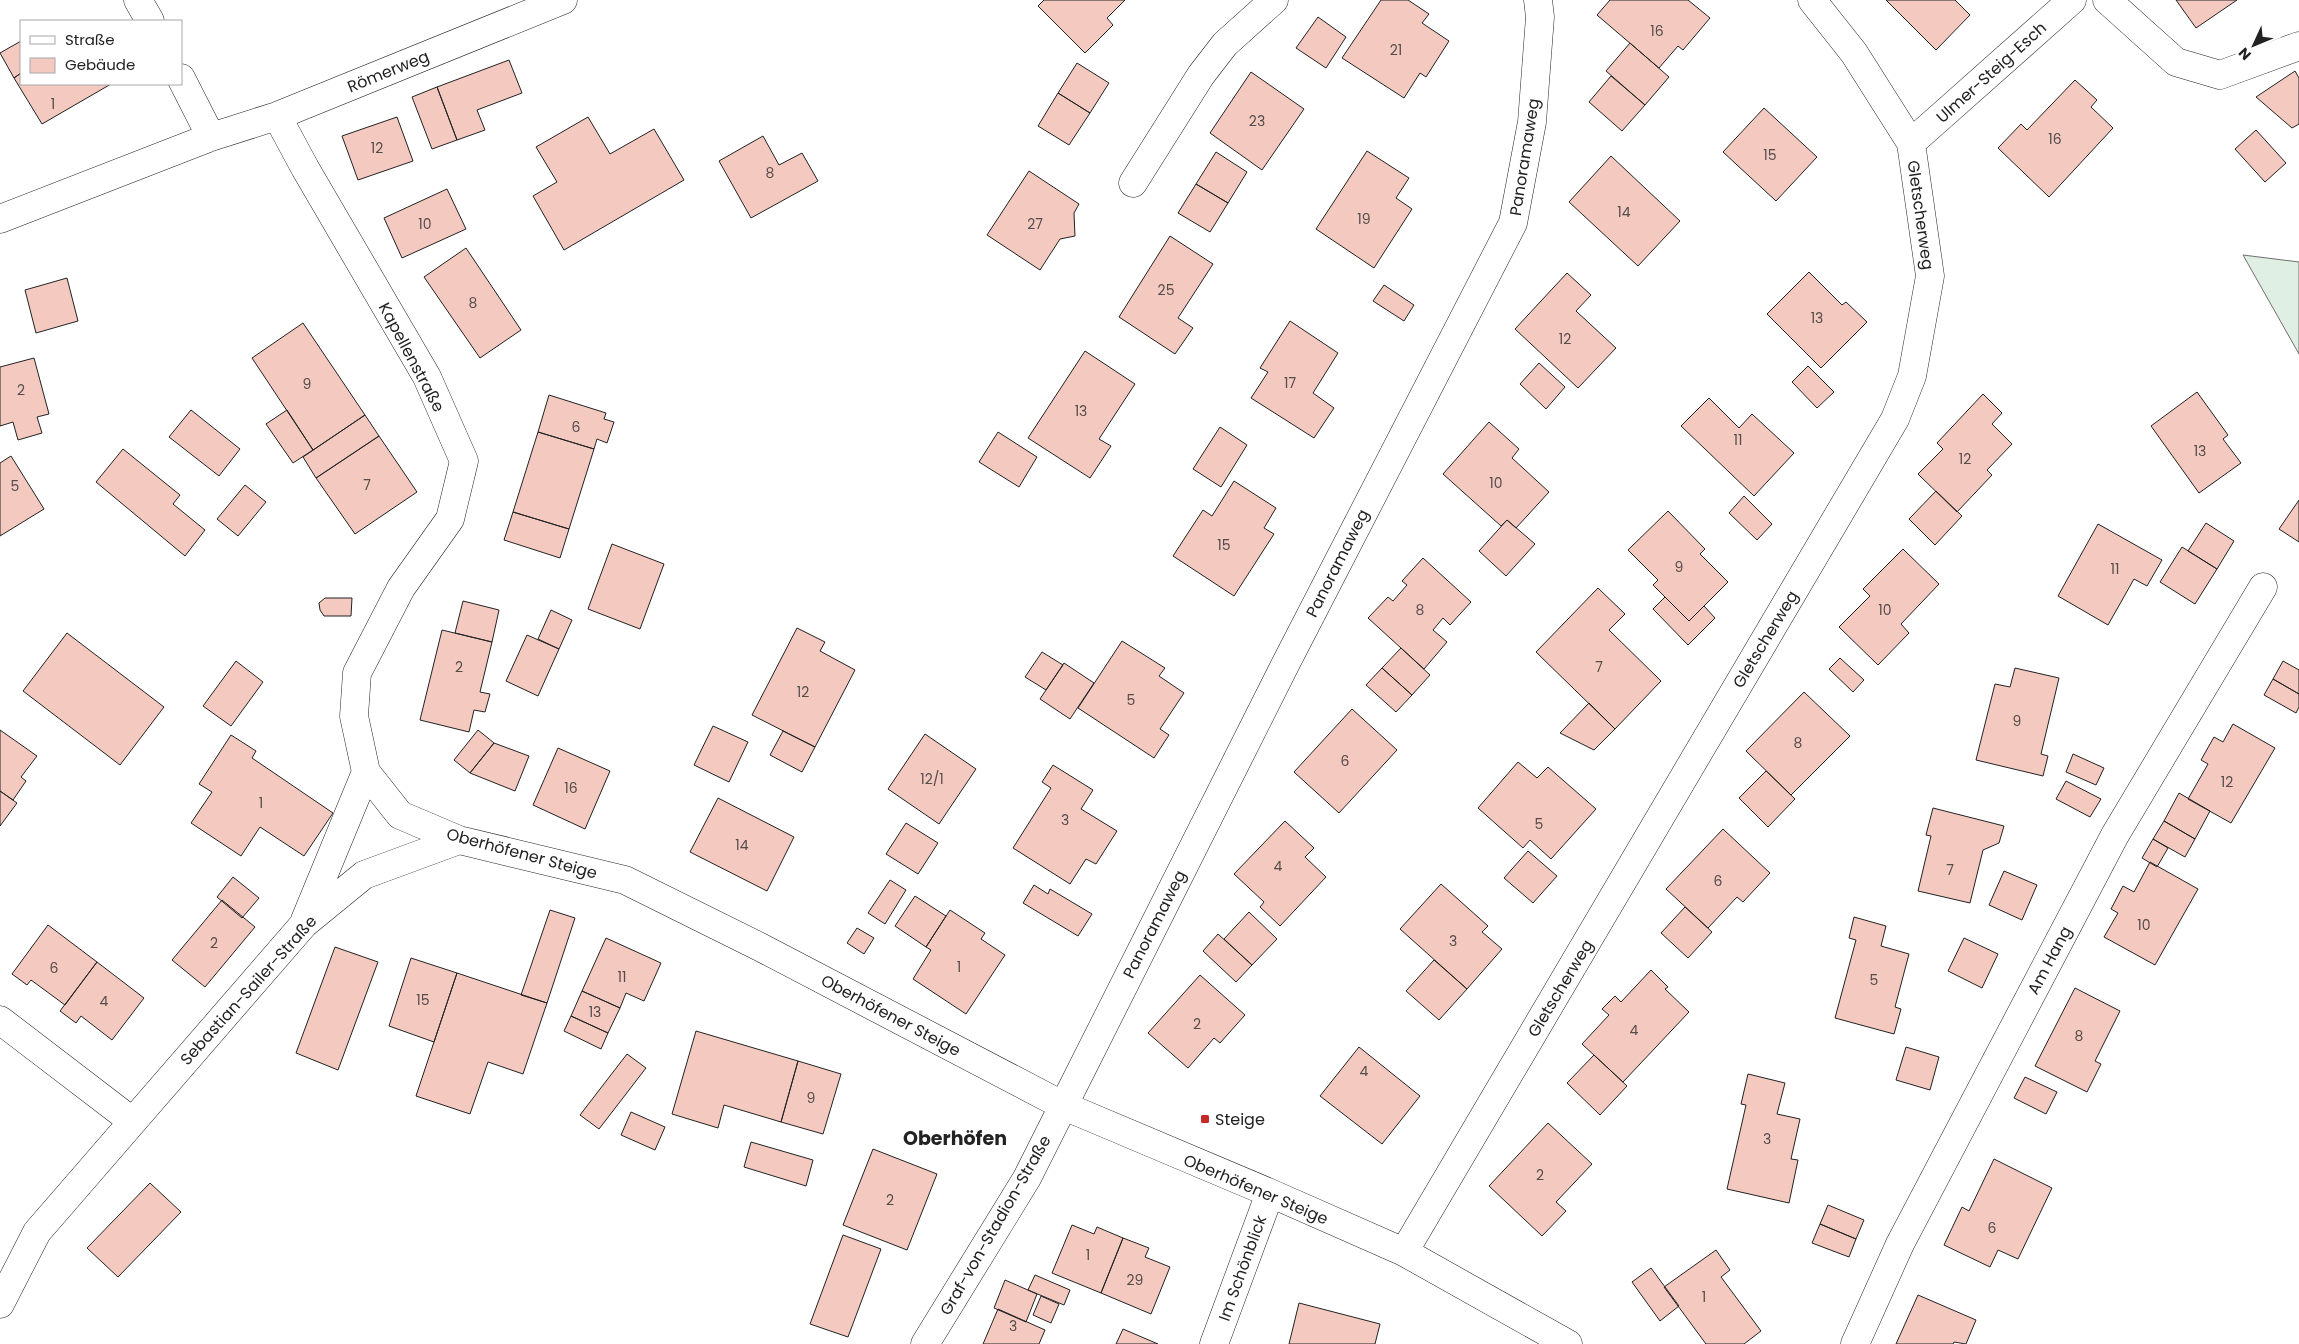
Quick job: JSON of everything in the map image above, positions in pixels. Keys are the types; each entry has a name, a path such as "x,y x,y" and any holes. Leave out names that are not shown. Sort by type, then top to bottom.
{"street":[{"path":"138,0 149,20"},
{"name":"Römerweg","path":"0,219 211,137 277,116 563,0"},
{"path":"1132,183 1201,75 1225,44 1274,0"},
{"name":"Panoramaweg","path":"1064,1106 1286,662 1514,223 1532,122 1540,17 1538,0"},
{"name":"Gletscherweg","path":"1404,1252 1895,419 1912,376 1930,276 1910,143 1854,53 1812,0"},
{"name":"Ulmer-Steig-Esch","path":"1910,143 2072,0"},
{"path":"2108,0 2176,62 2220,75 2299,46"},
{"path":"182,80 211,137"},
{"name":"Kapellenstraße","path":"277,116 305,168 427,377 464,461 450,519 401,588 357,673 354,716 366,772"},
{"name":"Am Hang","path":"1855,1344 1900,1244 2115,835 2263,587"},
{"path":"304,924 366,772"},
{"name":"Oberhöfener Steige","path":"366,772 400,815 459,840 624,880 762,948 1064,1106 1404,1252 1568,1344"},
{"name":"Sebastian-Sailer-Straße","path":"4,1286 37,1232 304,924 364,875 459,840"},
{"path":"0,1020 132,1122"},
{"name":"Graf-von-Stadion-Straße","path":"924,1344 1027,1178 1064,1106"},
{"name":"Im Schönblick","path":"1214,1344 1270,1193"}],"green space":[{"path":"2243,255 2299,262 2299,354"}],"building":[{"path":"1044,0 1125,0 1107,18 1113,25 1085,53 1038,6"},
{"path":"1381,0 1408,0 1429,14 1422,23 1449,41 1426,77 1420,73 1404,98 1342,58"},
{"path":"1610,0 1688,0 1710,18 1683,50 1678,46 1659,68 1597,15"},
{"path":"1886,0 1955,0 1970,15 1936,50"},
{"path":"2176,0 2237,0 2196,28"},
{"path":"1318,17 1346,37 1326,68 1296,48"},
{"path":"20,42 20,74 14,78 0,53"},
{"path":"1630,43 1669,77 1645,105 1606,71"},
{"path":"509,60 522,93 477,110 485,130 457,140 437,87"},
{"path":"1077,63 1109,83 1090,113 1058,93"},
{"path":"2295,71 2299,78 2299,124 2292,128 2256,97"},
{"path":"1251,72 1304,109 1262,170 1210,133"},
{"path":"20,74 20,85 109,85 42,124 14,78"},
{"path":"1611,76 1645,105 1622,131 1589,102"},
{"path":"2075,80 2097,100 2091,107 2113,128 2049,197 1998,148 2021,124 2027,130"},
{"path":"437,87 457,140 432,149 412,97"},
{"path":"1058,93 1090,113 1069,145 1038,126"},
{"path":"1764,108 1817,157 1776,201 1723,152"},
{"path":"397,117 413,161 358,180 342,136"},
{"path":"588,117 610,154 654,129 684,180 564,250 533,196 557,182 536,147"},
{"path":"2256,130 2286,163 2265,182 2235,149"},
{"path":"763,136 779,165 802,153 818,181 751,218 719,161"},
{"path":"1367,151 1409,178 1396,198 1412,209 1374,268 1316,229"},
{"path":"1216,152 1247,172 1228,203 1196,184"},
{"path":"1611,156 1680,221 1638,266 1569,202"},
{"path":"1029,171 1079,204 1074,213 1075,236 1060,239 1040,270 987,235"},
{"path":"1196,184 1228,203 1210,232 1178,213"},
{"path":"447,189 466,229 402,258 384,218"},
{"path":"1170,236 1213,264 1178,318 1193,328 1175,354 1119,317"},
{"path":"466,248 521,330 480,358 424,277"},
{"path":"1809,272 1842,305 1846,302 1867,322 1821,368 1767,314"},
{"path":"1567,273 1591,295 1576,311 1616,348 1578,388 1515,329"},
{"path":"67,278 78,321 36,333 25,290"},
{"path":"1384,285 1414,305 1404,321 1373,301"},
{"path":"1290,321 1338,353 1313,393 1334,408 1314,438 1251,398 1268,372 1260,368"},
{"path":"303,323 365,415 313,450 252,358"},
{"path":"1085,351 1135,384 1099,439 1111,446 1090,478 1028,438"},
{"path":"34,358 49,414 37,417 42,433 18,440 13,422 0,426 0,367"},
{"path":"1539,363 1565,387 1546,409 1520,384"},
{"path":"1808,366 1834,392 1817,408 1792,382"},
{"path":"2197,392 2228,435 2223,439 2241,463 2199,493 2151,426"},
{"path":"1983,394 2002,413 1992,424 2012,444 1987,470 1992,475 1957,512 1918,474 1943,449 1937,443"},
{"path":"549,395 606,413 604,419 614,422 607,443 597,439 594,449 538,432"},
{"path":"1709,398 1739,428 1752,414 1794,453 1754,496 1681,426"},
{"path":"191,410 240,449 219,476 169,437"},
{"path":"287,410 313,450 293,463 266,424"},
{"path":"365,415 379,436 316,478 303,457"},
{"path":"1489,422 1519,449 1512,458 1549,492 1516,528 1507,520 1501,526 1443,474"},
{"path":"1220,427 1247,445 1221,487 1193,469"},
{"path":"538,432 594,449 569,529 513,512"},
{"path":"998,432 1037,457 1019,487 979,462"},
{"path":"379,436 417,492 355,534 316,478"},
{"path":"123,449 180,495 173,504 205,530 185,556 96,482"},
{"path":"11,456 44,509 0,536 0,463"},
{"path":"1234,481 1276,508 1264,528 1274,534 1234,596 1173,556 1203,510 1212,516"},
{"path":"245,485 266,502 238,536 217,519"},
{"path":"1936,491 1962,516 1935,545 1909,519"},
{"path":"1744,496 1772,524 1757,540 1729,513"},
{"path":"2299,500 2299,542 2279,529"},
{"path":"1668,511 1705,549 1700,554 1728,582 1689,621 1653,585 1658,580 1628,550"},
{"path":"513,512 569,529 560,558 504,540"},
{"path":"1507,520 1535,544 1506,576 1479,551"},
{"path":"2206,523 2234,541 2217,569 2188,551"},
{"path":"2098,524 2162,560 2147,586 2134,579 2108,625 2058,596"},
{"path":"612,544 664,564 640,629 588,609"},
{"path":"2182,547 2217,569 2195,604 2160,582"},
{"path":"1903,549 1939,584 1901,624 1909,633 1878,665 1839,627 1870,596 1863,589"},
{"path":"1423,558 1471,602 1450,625 1443,618 1433,630 1447,642 1424,669 1368,618 1388,597 1393,601 1407,585 1402,581"},
{"path":"1598,588 1625,614 1609,630 1661,681 1615,729 1536,652"},
{"path":"1665,597 1689,621 1704,606 1715,618 1688,645 1653,609"},
{"path":"325,598 352,598 351,616 324,616 320,610 319,603"},
{"path":"463,601 499,610 492,642 455,633"},
{"path":"551,610 572,620 559,649 538,639"},
{"path":"797,628 825,642 820,651 855,670 815,747 752,715"},
{"path":"442,630 492,642 480,692 490,694 485,712 474,710 469,732 420,720"},
{"path":"67,633 164,707 120,765 23,691"},
{"path":"527,635 559,649 538,696 506,681"},
{"path":"1122,641 1165,668 1159,676 1184,693 1160,729 1169,735 1154,758 1078,708"},
{"path":"1401,648 1430,675 1412,695 1382,668"},
{"path":"1042,652 1063,665 1046,690 1025,677"},
{"path":"1840,658 1864,680 1853,692 1829,669"},
{"path":"236,661 263,682 231,726 203,706"},
{"path":"2283,661 2299,670 2299,694 2273,679"},
{"path":"1064,663 1094,683 1070,719 1040,699"},
{"path":"1382,668 1412,695 1396,712 1366,685"},
{"path":"2015,668 2059,678 2041,754 2048,756 2043,776 1976,760 1995,684 2010,687"},
{"path":"2273,679 2299,694 2299,707 2296,713 2264,695"},
{"path":"1804,692 1850,736 1791,795 1746,751"},
{"path":"1589,703 1615,729 1594,750 1560,733"},
{"path":"1352,709 1397,750 1339,813 1294,772"},
{"path":"2233,724 2275,748 2231,823 2188,799 2208,764 2201,760 2214,737 2223,742"},
{"path":"713,726 748,742 729,782 694,765"},
{"path":"0,730 37,756 21,777 26,781 13,800 0,791"},
{"path":"478,730 494,743 470,773 454,760"},
{"path":"783,731 815,747 802,772 770,755"},
{"path":"925,734 976,769 939,824 888,789"},
{"path":"231,735 256,751 252,758 333,813 304,856 260,827 241,856 191,823 212,792 199,784"},
{"path":"494,743 529,756 515,791 470,773"},
{"path":"558,748 610,771 585,829 533,805"},
{"path":"2073,754 2104,768 2096,785 2066,772"},
{"path":"1518,762 1537,778 1548,767 1596,809 1551,859 1530,840 1523,848 1478,808"},
{"path":"1053,765 1093,790 1081,809 1117,831 1096,864 1086,859 1070,884 1013,848 1051,788 1042,782"},
{"path":"1766,771 1795,799 1768,827 1739,798"},
{"path":"2066,781 2101,799 2090,817 2056,799"},
{"path":"0,791 17,803 0,826"},
{"path":"2179,793 2210,811 2195,839 2164,821"},
{"path":"718,798 794,837 767,891 690,852"},
{"path":"1933,808 2004,826 1999,843 1983,850 1970,903 1918,891 1931,836 1926,835"},
{"path":"1285,821 1314,848 1305,857 1326,877 1280,926 1260,907 1264,902 1234,874"},
{"path":"2164,821 2195,839 2185,857 2153,839"},
{"path":"906,823 938,843 918,874 886,854"},
{"path":"1723,829 1770,873 1743,902 1737,897 1708,928 1666,889"},
{"path":"2153,839 2168,848 2157,867 2142,858"},
{"path":"1528,851 1557,876 1533,903 1504,878"},
{"path":"2150,862 2198,889 2155,965 2104,937 2118,913 2111,909 2123,886 2134,892"},
{"path":"2004,871 2037,885 2022,920 1989,905"},
{"path":"233,877 259,898 242,918 217,897"},
{"path":"890,880 906,890 885,924 868,913"},
{"path":"1441,884 1488,926 1482,932 1502,949 1467,989 1400,929"},
{"path":"1034,885 1048,894 1050,889 1092,914 1078,936 1023,903"},
{"path":"915,896 946,916 926,947 895,926"},
{"path":"222,900 255,927 205,987 172,960"},
{"path":"1685,907 1712,932 1688,958 1661,933"},
{"path":"550,910 575,918 547,1003 521,995"},
{"path":"950,910 985,933 981,939 1005,955 966,1014 913,979 931,950 926,947"},
{"path":"1249,912 1277,939 1252,965 1224,939"},
{"path":"1854,917 1886,926 1881,946 1909,954 1895,1007 1901,1009 1894,1034 1835,1018 1856,940 1849,938"},
{"path":"48,925 97,962 65,1005 31,980 27,985 12,974"},
{"path":"857,928 874,938 864,954 847,943"},
{"path":"1218,934 1252,965 1236,982 1203,951"},
{"path":"606,938 661,963 644,1001 626,993 620,1008 582,991"},
{"path":"1964,938 1998,954 1982,988 1948,971"},
{"path":"335,947 378,962 338,1070 296,1053"},
{"path":"411,958 457,973 434,1042 389,1026"},
{"path":"1434,960 1467,989 1439,1020 1406,991"},
{"path":"97,962 144,998 112,1040 81,1016 76,1023 60,1011"},
{"path":"1651,970 1668,987 1665,989 1689,1012 1623,1082 1582,1044 1609,1015 1602,1009 1615,996 1621,1002"},
{"path":"457,973 547,1003 523,1074 488,1062 470,1114 416,1096"},
{"path":"1200,975 1245,1015 1220,1043 1214,1038 1188,1068 1148,1033"},
{"path":"2075,988 2120,1011 2095,1061 2101,1064 2087,1092 2035,1066"},
{"path":"582,991 620,1008 608,1033 571,1016"},
{"path":"571,1016 608,1033 601,1049 564,1031"},
{"path":"696,1031 798,1061 781,1122 724,1105 718,1128 672,1114"},
{"path":"1359,1047 1420,1096 1382,1144 1320,1096"},
{"path":"1906,1047 1939,1057 1930,1090 1896,1080"},
{"path":"627,1054 646,1068 599,1129 580,1115"},
{"path":"1594,1055 1627,1086 1600,1115 1567,1083"},
{"path":"798,1061 841,1074 823,1134 781,1122"},
{"path":"1748,1074 1785,1083 1777,1114 1800,1119 1791,1159 1798,1160 1789,1203 1727,1189 1746,1105 1741,1104"},
{"path":"2025,1077 2057,1092 2046,1114 2014,1098"},
{"path":"631,1112 665,1127 655,1150 621,1135"},
{"path":"1548,1123 1592,1164 1556,1202 1566,1211 1542,1236 1489,1186"},
{"path":"751,1142 813,1160 806,1186 744,1167"},
{"path":"873,1149 937,1174 907,1250 843,1225"},
{"path":"1994,1159 2052,1188 2018,1259 1998,1250 1990,1267 1944,1245 1962,1207 1969,1211"},
{"path":"150,1183 181,1212 118,1277 87,1248"},
{"path":"1828,1205 1864,1220 1856,1239 1820,1224"},
{"path":"1820,1224 1856,1239 1849,1257 1812,1243"},
{"path":"1072,1225 1094,1234 1097,1227 1123,1238 1101,1293 1052,1273"},
{"path":"843,1235 881,1249 848,1337 810,1324"},
{"path":"1123,1238 1149,1248 1145,1257 1170,1267 1151,1314 1101,1293"},
{"path":"1716,1250 1730,1270 1721,1277 1761,1331 1744,1344 1706,1344 1664,1287"},
{"path":"1651,1268 1679,1306 1660,1321 1632,1282"},
{"path":"1035,1275 1070,1290 1064,1305 1028,1290"},
{"path":"1005,1280 1037,1294 1026,1322 994,1308"},
{"path":"1918,1295 1976,1320 1966,1344 1954,1342 1953,1344 1896,1344"},
{"path":"1041,1296 1059,1304 1051,1323 1033,1315"},
{"path":"1299,1303 1380,1324 1375,1344 1289,1344"},
{"path":"998,1309 1045,1330 1039,1344 983,1344"},
{"path":"1123,1329 1158,1344 1116,1344"}],"place":[{"name":"Steige","path":"1205,1119"}],"district":[{"name":"Oberhöfen","path":"955,1138"}]}
